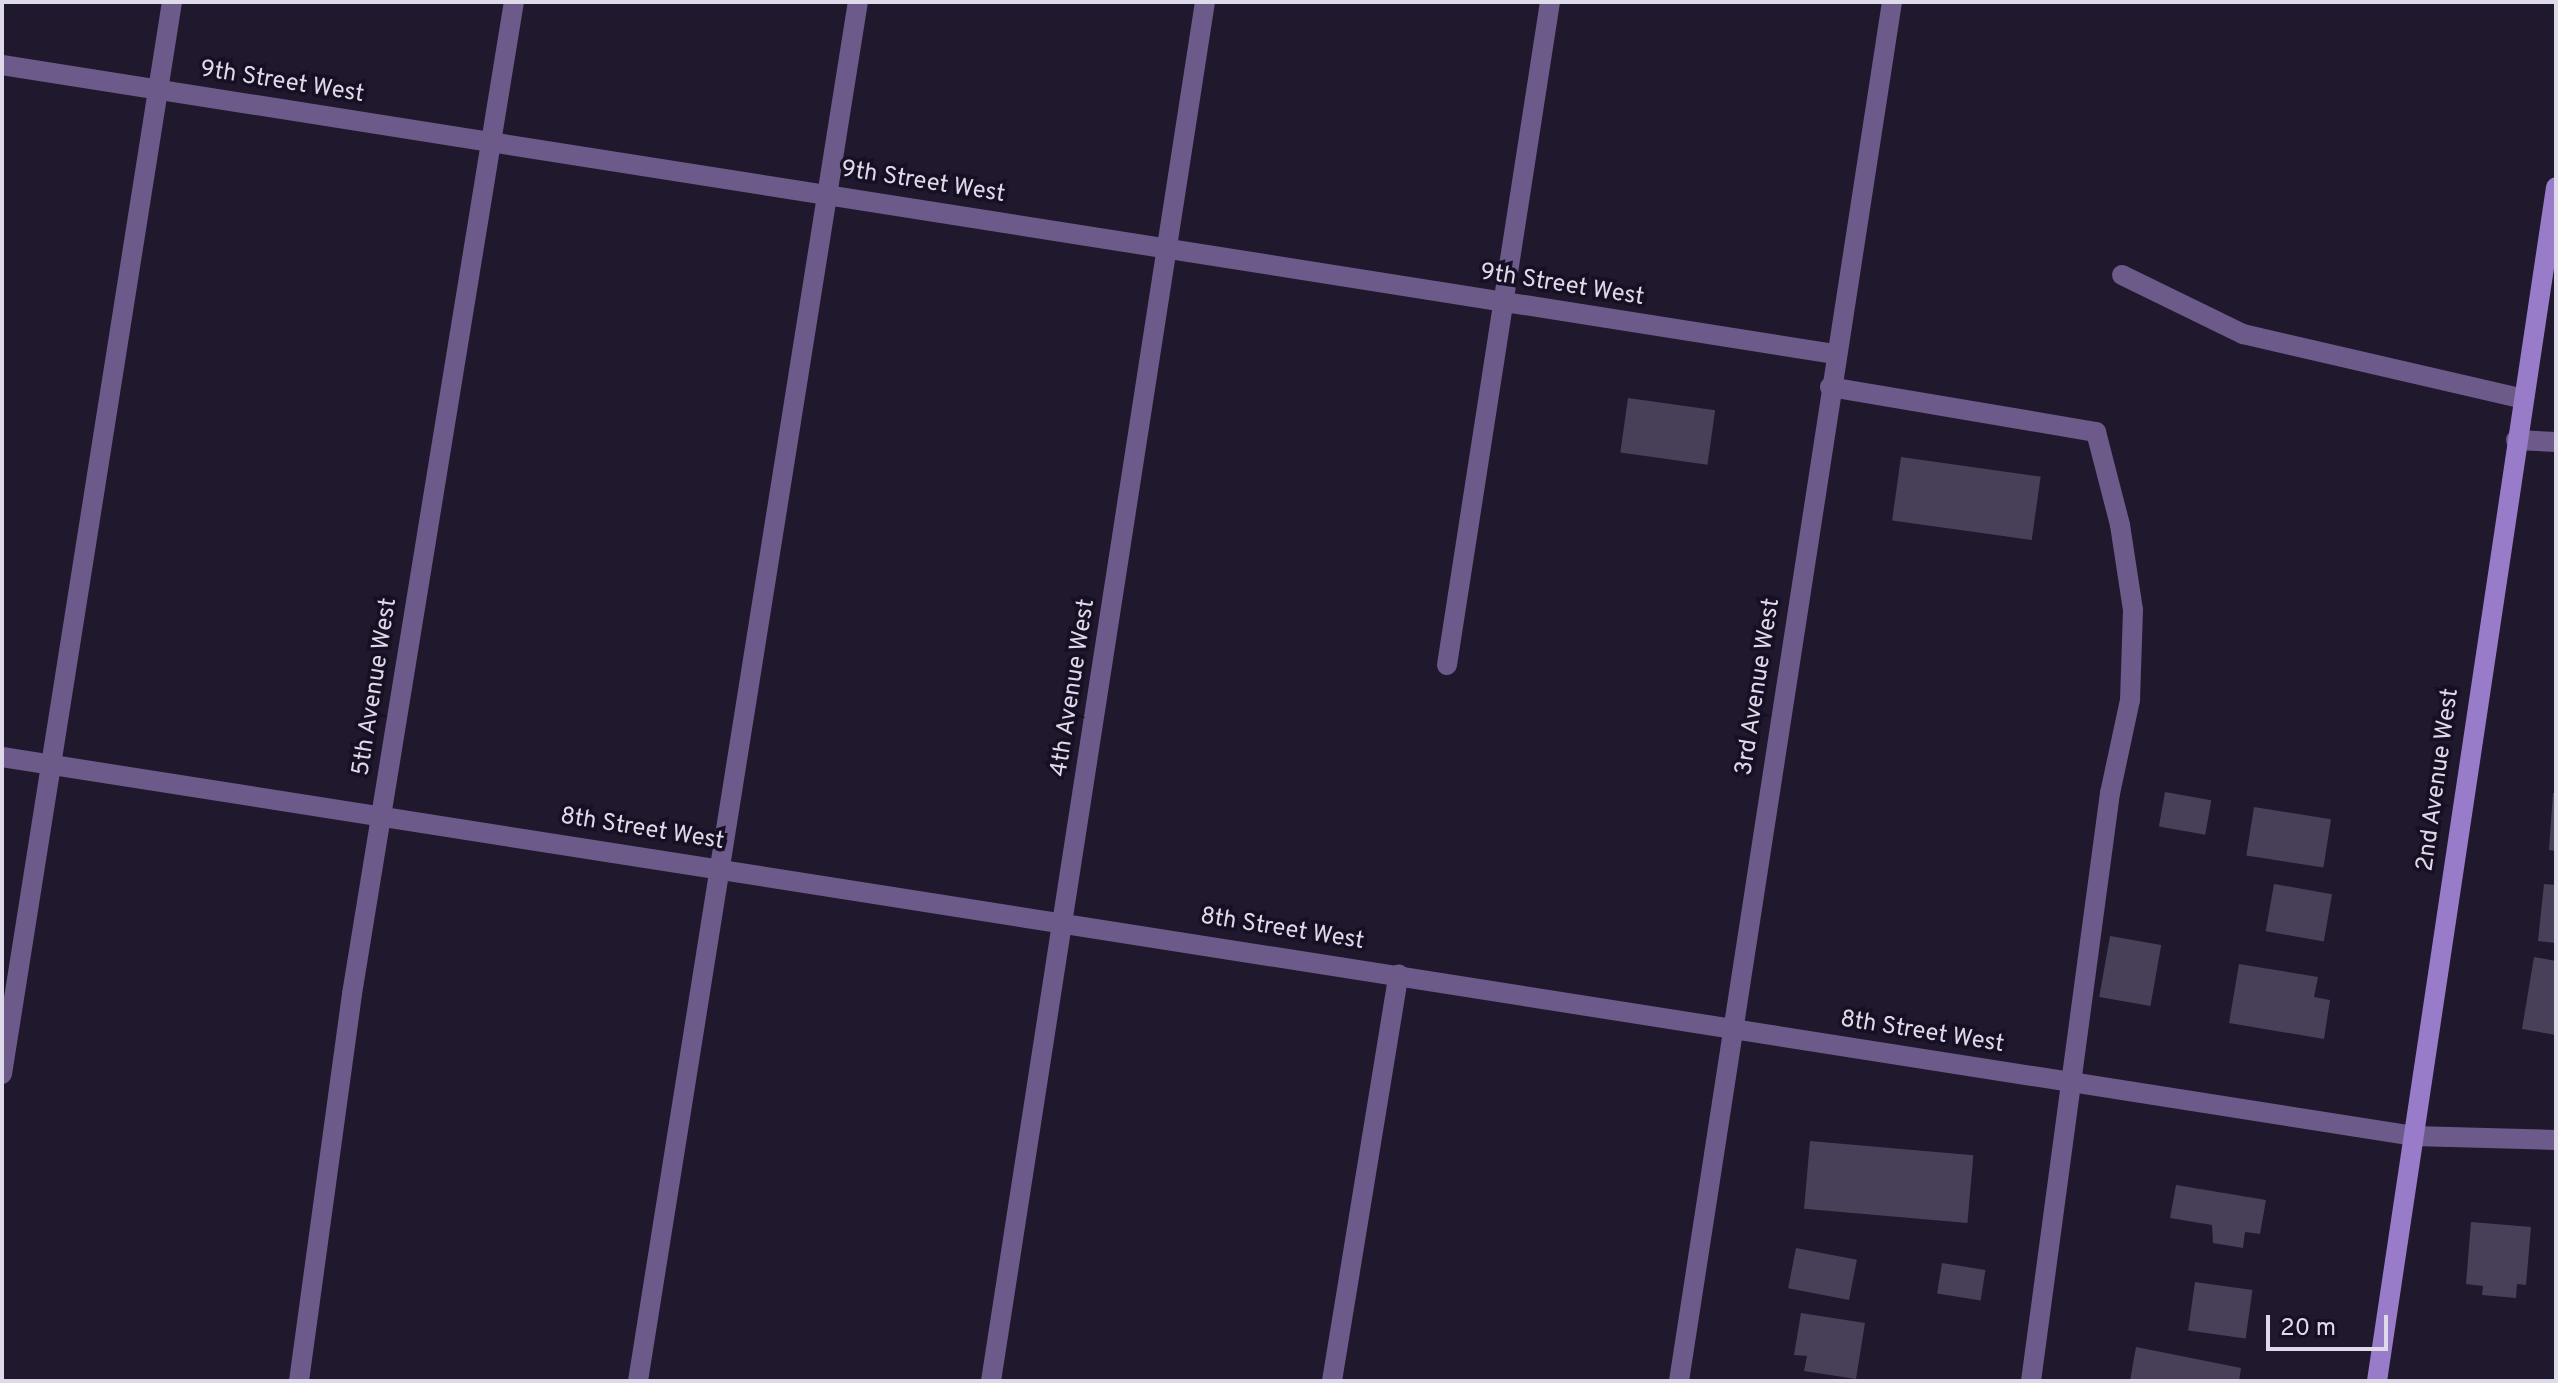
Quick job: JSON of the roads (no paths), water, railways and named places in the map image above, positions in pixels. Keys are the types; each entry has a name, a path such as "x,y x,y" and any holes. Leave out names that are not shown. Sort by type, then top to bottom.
{"main road":[{"name":"2nd Avenue West","path":"2377,1381 2520,398 2556,187"}],"street":[{"path":"2,1074 172,2"},
{"name":"5th Avenue West","path":"299,1381 381,816 514,2"},
{"path":"638,1381 858,2"},
{"name":"4th Avenue West","path":"991,1381 1065,922 1205,2"},
{"path":"1447,665 1550,2"},
{"name":"3rd Avenue West","path":"1679,1381 1835,354 1892,2"},
{"name":"9th Street West","path":"2,65 828,194 1501,304 1835,354"},
{"path":"2122,275 2243,334 2520,398"},
{"path":"1830,387 2096,432 2133,610 2130,700 2110,793 2031,1381"},
{"path":"2516,440 2556,442"},
{"name":"8th Street West","path":"2,757 1399,974 1733,1031 2413,1136 2556,1140"},
{"path":"1332,1381 1399,974"}]}
